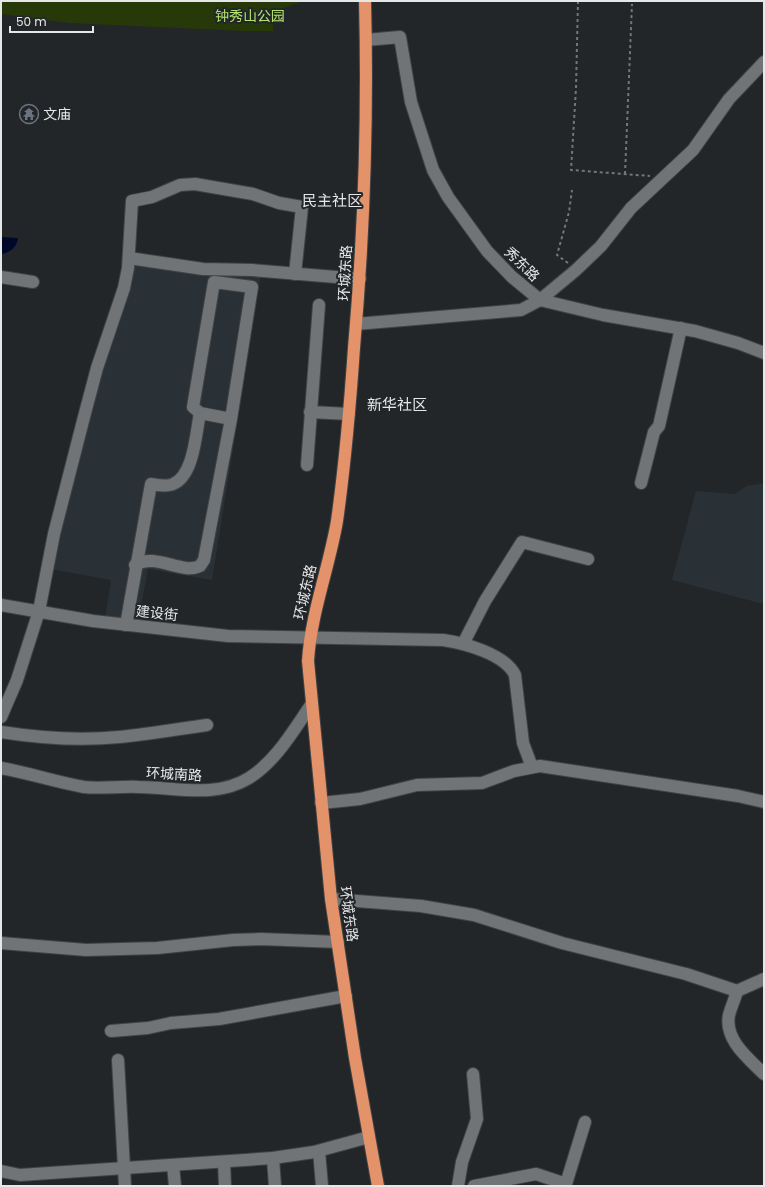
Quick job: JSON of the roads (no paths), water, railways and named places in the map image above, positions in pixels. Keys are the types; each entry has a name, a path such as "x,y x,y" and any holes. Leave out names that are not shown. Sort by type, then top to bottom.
{"highway":[{"name":"环城东路","path":"365,1 365,159 360,278 349,414 336,522 310,638 308,662 331,899 378,1186"}],"street":[{"name":"秀东路","path":"366,40 400,36 411,102 427,155 440,184 452,203 499,265 525,289 540,300 603,316 680,328 717,336 764,353"},
{"path":"356,324 521,310 540,300 576,270 601,246 631,208 692,150 729,99 764,62"},
{"path":"1,717 18,680 39,611 54,534 68,475 97,368 124,288 129,258 132,201 152,197 180,185 195,184 253,194 279,203 302,207 295,274"},
{"path":"129,258 204,269 252,270 360,278"},
{"path":"1,277 33,282"},
{"path":"135,565 150,561 192,568 200,566 202,563 231,419 252,287 214,282 193,407 200,413 231,419"},
{"path":"307,465 318,305"},
{"path":"641,483 654,432 659,426 661,420 680,328"},
{"path":"310,412 349,414"},
{"path":"126,625 135,565 151,484 171,485 180,481 186,472 193,451 200,413"},
{"path":"463,644 485,601 522,542 588,559"},
{"name":"建设街","path":"1,605 126,625 228,636 443,640 463,644 487,652 513,670 515,675 524,743 532,767"},
{"name":"环城南路","path":"1,768 85,787 140,787 206,791 223,789 249,778 268,763 278,752 311,705"},
{"path":"1,732 52,738 97,738 137,735 207,725"},
{"path":"321,803 360,799 417,785 482,783 532,767 540,766 595,773 738,796 764,802"},
{"path":"331,899 421,906 474,916 562,943 686,974 737,991 764,979"},
{"path":"1,943 86,950 157,948 233,940 261,939 338,942"},
{"path":"737,991 729,1016 731,1032 737,1046 764,1074"},
{"path":"110,1031 148,1028 171,1023 219,1019 346,996"},
{"path":"118,1060 125,1186"},
{"path":"458,1186 462,1162 477,1119 473,1074"},
{"path":"474,1186 536,1174 566,1184 585,1122"},
{"path":"1,1171 20,1175 273,1158 319,1151 369,1137"},
{"path":"319,1151 322,1186"},
{"path":"273,1158 275,1186"},
{"path":"224,1162 225,1186"},
{"path":"174,1165 175,1186"}],"water":[{"path":"1,237 18,238 12,249 1,254"}],"place":[{"name":"文庙","path":"29,114"}],"district":[{"name":"民主社区","path":"332,200"},
{"name":"新华社区","path":"397,404"}],"park label":[{"name":"钟秀山公园","path":"250,16"}]}
